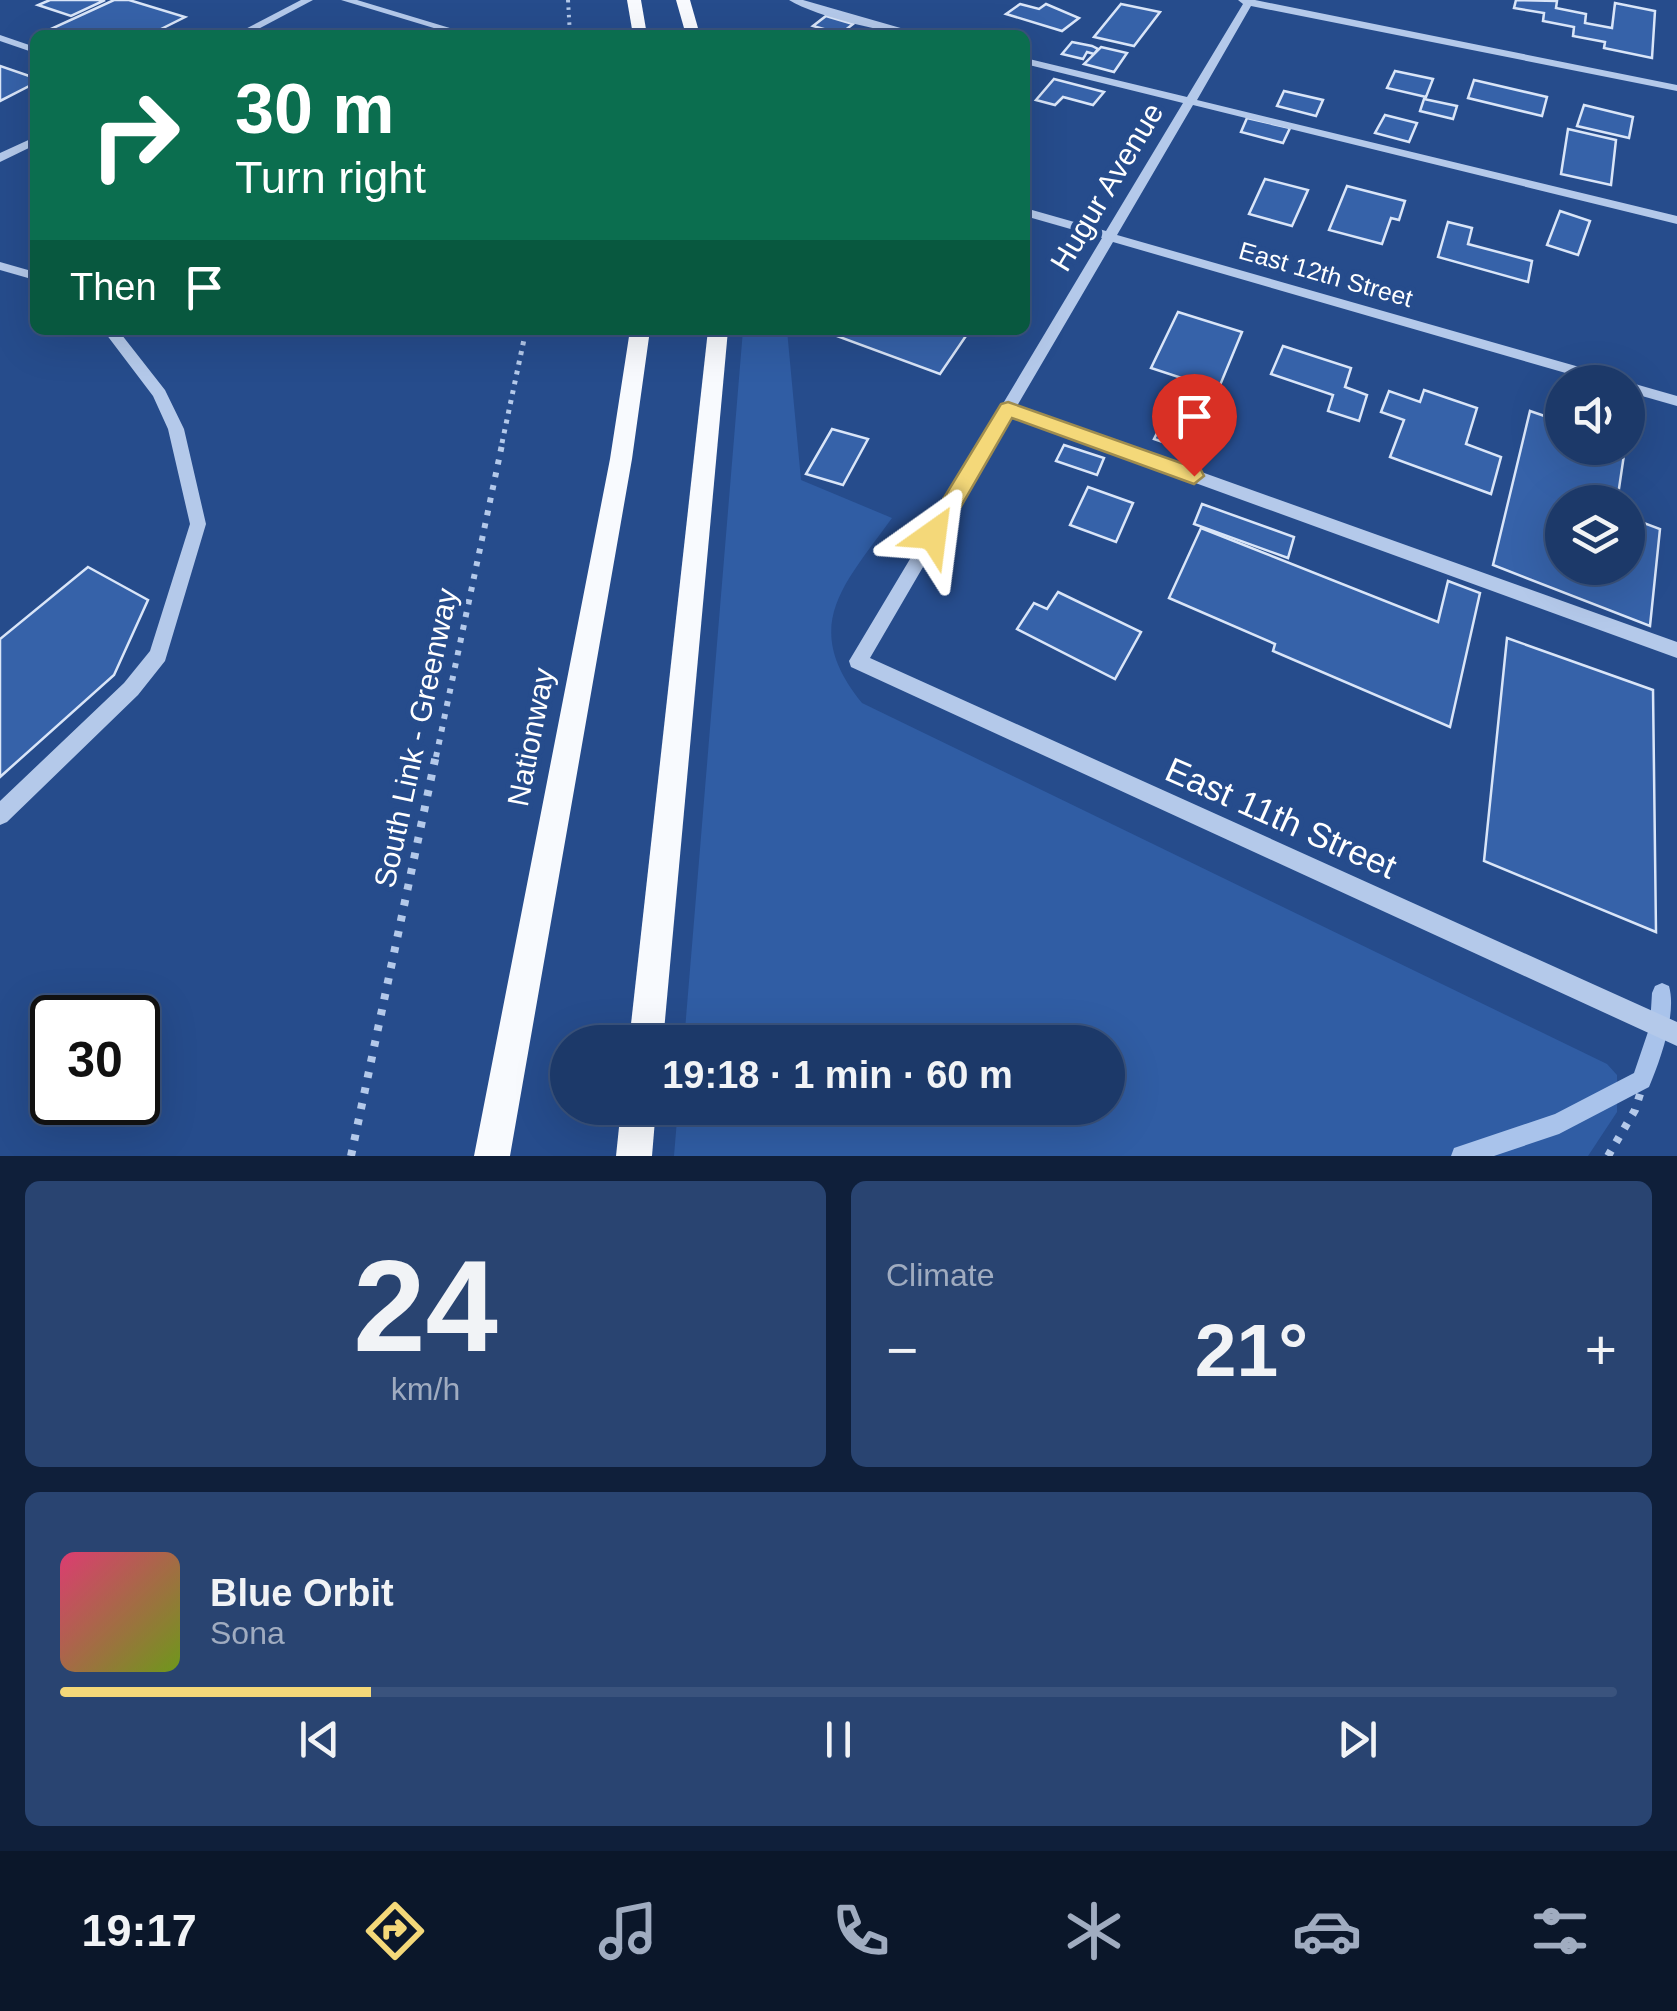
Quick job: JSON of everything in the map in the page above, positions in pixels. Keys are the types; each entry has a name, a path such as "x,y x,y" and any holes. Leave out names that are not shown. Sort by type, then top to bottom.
{"main road":[{"path":"634,0 639,30"},
{"path":"683,0 692,30"},
{"name":"Nationway","path":"492,1156 621,459 639,335"},
{"path":"648,1025 717,335"},
{"path":"634,1156 637,1125"}],"street":[{"path":"250,30 308,0"},
{"path":"346,0 451,30"},
{"path":"794,0 818,10 900,30"},
{"path":"1245,1 1677,88"},
{"name":"Hugur Avenue","path":"858,661 1190,101 1245,1"},
{"path":"0,38 30,48"},
{"path":"1030,62 1677,220"},
{"path":"0,158 30,143"},
{"name":"East 12th Street","path":"1030,214 1554,365"},
{"path":"0,266 30,275"},
{"path":"0,816 131,688 158,655 198,524 176,429 160,394 114,335"},
{"path":"1645,391 1677,401"},
{"path":"1008,409 1677,650"},
{"name":"East 11th Street","path":"858,661 1677,1034"}],"path":[{"path":"568,0 570,30"},
{"name":"South Link - Greenway","path":"351,1156 525,335"},
{"path":"1608,1156 1635,1110 1641,1090"}],"shaded area":[{"path":"743,335 787,335 801,480 892,518 845,586 835,607 831,629 843,676 862,703 1607,1064 1617,1075 1617,1112 1588,1156 674,1156 677,1125 1125,1125 1125,1025 685,1025"}],"building":[{"path":"50,0 105,0 71,16 38,5"},
{"path":"114,0 129,0 185,17 159,30 53,28"},
{"path":"1516,0 1557,1 1556,8 1586,14 1585,23 1612,28 1615,3 1655,11 1652,58 1604,48 1605,42 1573,36 1574,27 1543,21 1544,13 1514,8"},
{"path":"1020,4 1039,9 1046,4 1079,18 1062,31 1006,14"},
{"path":"1121,4 1160,12 1134,46 1094,37"},
{"path":"826,16 853,24 845,30 813,26"},
{"path":"1072,42 1098,49 1094,54 1087,52 1083,59 1062,54"},
{"path":"1101,47 1127,53 1114,72 1084,64"},
{"path":"0,66 30,76 30,86 0,101"},
{"path":"1395,71 1433,79 1426,97 1387,88"},
{"path":"1054,79 1104,92 1093,105 1063,97 1055,105 1036,100"},
{"path":"1474,80 1547,97 1542,116 1468,98"},
{"path":"1284,91 1323,100 1316,116 1277,106"},
{"path":"1424,99 1457,106 1453,119 1420,111"},
{"path":"1584,105 1633,117 1629,138 1577,126"},
{"path":"1385,115 1417,123 1409,142 1375,133"},
{"path":"1247,118 1290,128 1283,143 1241,132"},
{"path":"1568,129 1616,140 1611,185 1561,174"},
{"path":"1265,179 1308,190 1292,226 1249,214"},
{"path":"1347,186 1405,201 1399,220 1391,218 1382,244 1329,230"},
{"path":"1560,211 1590,221 1578,255 1547,245"},
{"path":"1448,222 1472,228 1468,244 1532,261 1528,282 1438,257"},
{"path":"1178,312 1242,332 1218,390 1151,368"},
{"path":"834,335 967,335 940,374"},
{"path":"1283,346 1351,368 1345,387 1367,395 1359,421 1328,411 1333,395 1271,374"},
{"path":"1424,390 1477,408 1466,444 1501,457 1491,494 1390,457 1404,420 1381,412 1389,391 1420,402"},
{"path":"1169,409 1216,425 1203,456 1154,439"},
{"path":"1530,411 1545,416 1545,465 1622,465 1620,485 1545,485 1545,585 1645,585 1645,523 1660,529 1650,626 1493,565"},
{"path":"832,429 868,439 843,485 806,474"},
{"path":"1064,445 1104,458 1097,475 1056,461"},
{"path":"1088,487 1133,503 1116,542 1070,525"},
{"path":"1202,504 1294,537 1288,558 1194,524"},
{"path":"1201,528 1438,622 1448,581 1480,593 1450,727 1273,651 1275,644 1169,598"},
{"path":"88,567 148,600 114,675 0,777 0,639"},
{"path":"1058,592 1141,632 1115,679 1017,629 1034,603 1047,609"},
{"path":"1507,638 1653,690 1656,932 1484,861"}],"waterway":[{"path":"1462,1156 1559,1123 1642,1080 1660,1026 1662,993"}],"route":[{"path":"933,535 1008,409 1194,476"}]}
